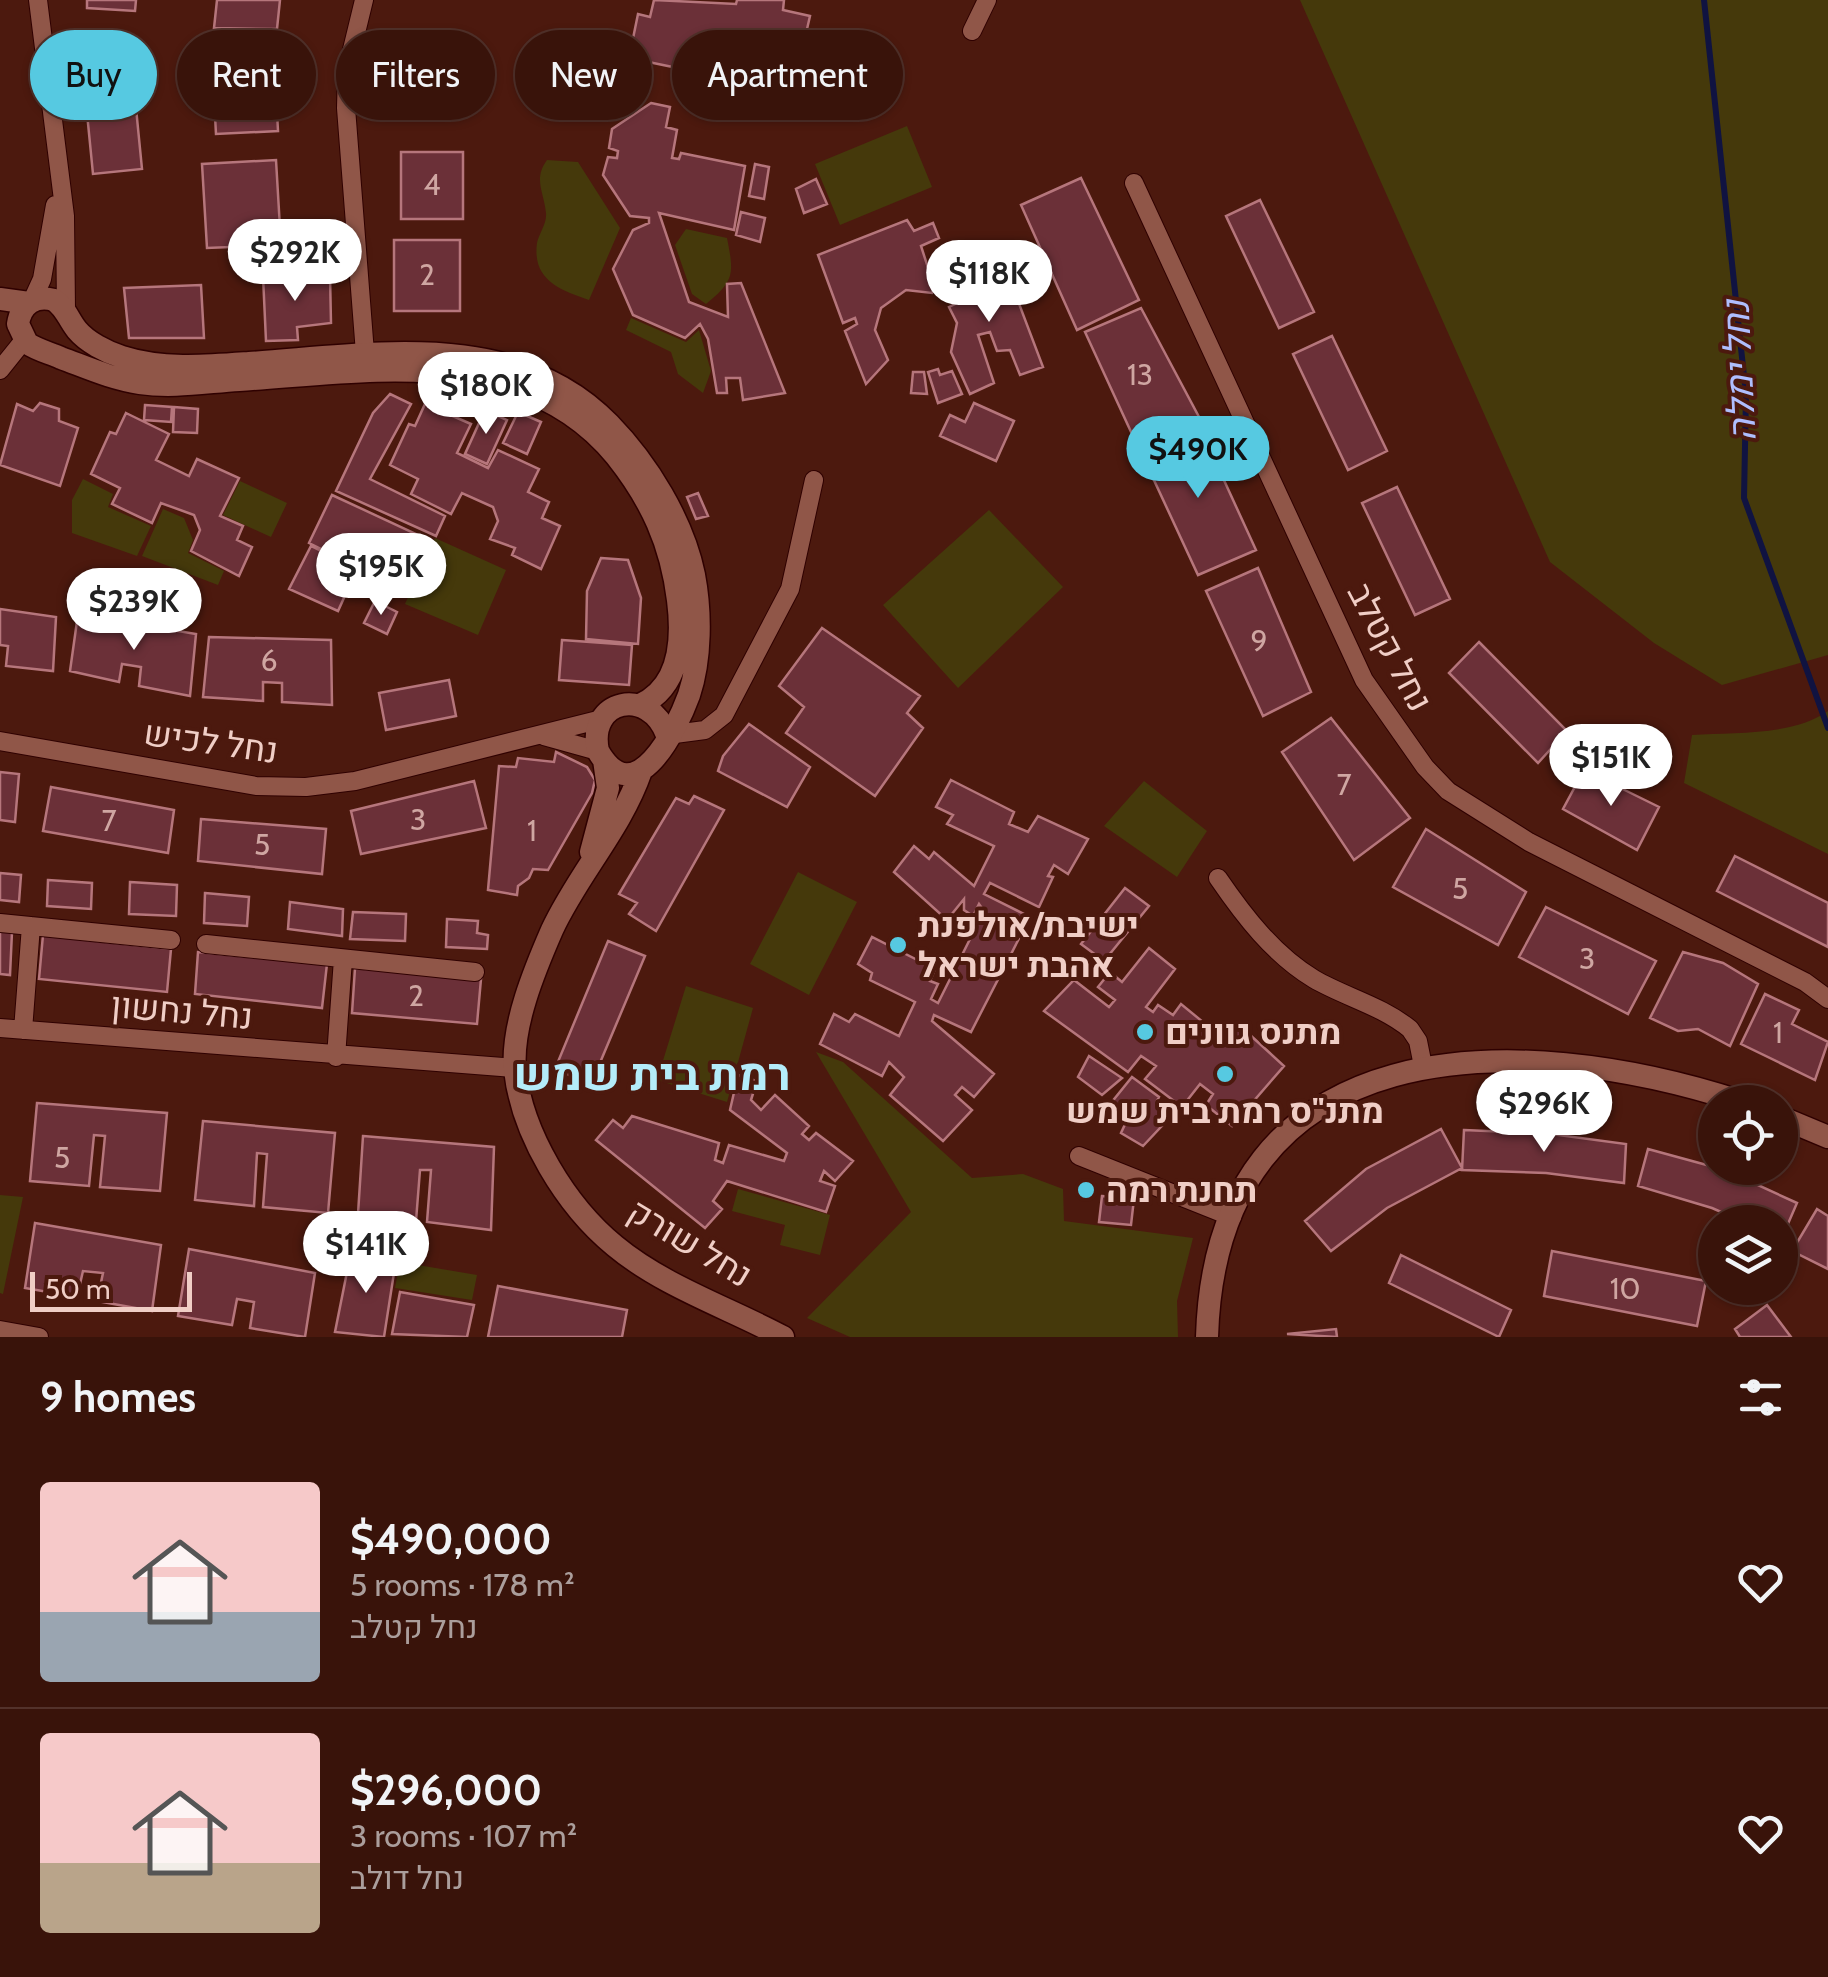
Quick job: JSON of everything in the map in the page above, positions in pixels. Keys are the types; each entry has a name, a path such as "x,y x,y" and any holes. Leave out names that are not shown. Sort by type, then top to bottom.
{"street":[{"path":"0,370 29,342 65,339 65,216 38,0"},
{"path":"364,0 346,70 346,108 366,363"},
{"path":"972,31 987,0"},
{"path":"29,342 18,320 42,279 54,222 57,169"},
{"name":"נחל קטלב","path":"1134,183 1364,680 1425,767 1448,791 1500,826 1805,982 1828,1000"},
{"path":"0,298 30,302 50,299 90,342 145,363 366,363 442,370 508,384 562,411 610,450 658,518 679,605 679,649 670,678 654,699 614,708 602,719 596,736 608,788 588,865"},
{"path":"0,326 114,378 172,386 442,354 514,366 584,402 623,439 676,526 694,577 698,621 695,665 688,696 660,756 642,771 619,821 588,865 540,959 515,1068"},
{"path":"667,736 704,730 724,715 790,589 814,480"},
{"path":"640,705 658,718 667,736"},
{"name":"נחל לכיש","path":"0,741 256,786 306,787 355,781 528,734 602,719"},
{"name":"נחל לכיש","path":"528,734 601,756"},
{"path":"601,756 620,771 642,771"},
{"path":"1218,878 1243,914 1283,956 1312,978 1410,1029 1418,1041 1422,1066"},
{"name":"נחל נחשון","path":"0,923 171,940"},
{"path":"23,1030 31,926"},
{"name":"נחל נחשון","path":"206,944 475,972"},
{"path":"336,1057 343,959"},
{"name":"נחל נחשון","path":"0,1028 515,1068"},
{"path":"1207,1337 1208,1309 1232,1216 1258,1167 1316,1109 1358,1086 1422,1066 1487,1060 1538,1062 1639,1076 1698,1091"},
{"name":"נחל שורק","path":"515,1068 551,1172 616,1247 784,1337"},
{"path":"1798,1124 1828,1137"},
{"path":"1080,1156 1232,1216"},
{"path":"0,1330 39,1337"}],"shaded area":[{"path":"1300,0 1828,0 1828,655 1722,685 1654,643 1550,562"},
{"path":"907,126 932,187 840,225 815,164"},
{"path":"547,160 578,162 620,228 589,300 550,282 539,266 537,243 546,217 540,180"},
{"path":"686,229 727,238 730,276 706,304 692,294 675,245"},
{"path":"631,318 686,342 699,330 711,371 703,393 678,374 671,352 626,330"},
{"path":"83,479 113,494 108,507 151,526 137,556 72,533 72,500"},
{"path":"240,481 287,503 271,537 223,515"},
{"path":"163,509 184,518 193,540 188,553 224,571 218,585 142,556"},
{"path":"989,510 1063,587 958,688 883,605"},
{"path":"435,538 506,570 478,635 405,604"},
{"path":"1828,711 1828,854 1684,783 1692,735 1781,729"},
{"path":"1144,781 1207,831 1177,877 1104,826"},
{"path":"798,872 857,902 809,995 750,964"},
{"path":"686,986 753,1008 727,1102 657,1080"},
{"path":"816,1052 843,1062 972,1178 1023,1174 1063,1189 1064,1221 1193,1238 1177,1301 1178,1337 850,1337 807,1318 911,1212"},
{"path":"738,1189 830,1215 820,1255 780,1245 785,1225 732,1211"},
{"path":"0,1195 23,1197 3,1294 0,1293"},
{"path":"400,1262 477,1275 472,1300 395,1288"}],"building":[{"path":"87,0 136,0 135,11 87,8"},
{"path":"217,0 280,0 277,29 214,28"},
{"path":"654,0 736,4 737,0 784,0 783,10 810,16 807,30 672,30 672,67 652,63 652,30 635,30 638,14 650,17"},
{"path":"652,103 670,107 666,127 677,130 672,158 679,159 681,153 745,166 734,230 659,213 689,302 728,317 727,284 741,283 785,393 743,400 740,378 726,378 727,393 717,393 708,339 700,324 685,338 633,315 613,269 633,230 649,223 649,218 630,216 603,175 608,157 617,158 618,151 609,148 612,129 626,120 652,120"},
{"path":"88,120 137,120 142,169 93,174"},
{"path":"215,120 277,120 278,131 216,134"},
{"path":"401,152 463,152 463,219 401,219"},
{"path":"276,160 281,245 207,248 202,164"},
{"path":"755,164 769,167 764,199 749,196"},
{"path":"1081,178 1139,300 1077,330 1021,205"},
{"path":"816,179 827,204 804,213 796,189"},
{"path":"1260,200 1314,312 1279,328 1226,216"},
{"path":"741,212 765,218 760,242 736,235"},
{"path":"907,220 914,231 933,223 939,238 921,246 932,280 937,282 932,293 906,290 881,308 875,330 888,360 866,384 845,331 857,324 855,318 843,323 818,255"},
{"path":"394,240 460,240 460,311 394,311"},
{"path":"995,261 1004,264 1043,367 1020,375 1010,350 997,351 990,332 978,335 994,383 970,394 951,352 957,323 949,307 955,304 950,284 980,273 977,268"},
{"path":"330,275 331,323 297,327 298,340 266,341 263,276"},
{"path":"201,285 204,338 129,338 124,288"},
{"path":"1141,308 1199,417 1138,447 1085,332"},
{"path":"1332,336 1387,451 1348,470 1293,354"},
{"path":"938,369 940,375 952,371 962,394 938,403 928,372"},
{"path":"913,372 924,372 927,394 911,393"},
{"path":"390,394 411,404 370,479 445,516 436,536 336,491 373,413"},
{"path":"40,403 59,409 59,421 78,428 60,486 0,465 17,404 33,411"},
{"path":"974,403 1014,421 996,461 940,436 950,415 965,422"},
{"path":"425,404 471,424 457,453 488,468 498,450 539,469 528,492 549,502 542,518 560,526 541,569 512,555 515,548 490,539 498,521 493,507 462,493 451,514 411,494 418,479 390,465 409,424 415,426"},
{"path":"145,405 172,407 171,422 144,420"},
{"path":"174,407 198,409 197,433 173,432"},
{"path":"485,410 507,420 487,464 465,454"},
{"path":"518,412 541,422 527,454 503,443"},
{"path":"126,413 169,434 156,460 189,476 197,459 239,478 220,516 243,526 237,540 252,547 239,576 191,551 200,530 194,515 161,503 152,523 112,504 120,488 91,474 110,432 116,434"},
{"path":"1185,429 1194,444 1206,441 1256,550 1198,575 1140,450"},
{"path":"1397,487 1450,599 1415,615 1362,503"},
{"path":"698,493 708,516 696,519 687,497"},
{"path":"332,495 416,534 391,583 309,543"},
{"path":"311,546 357,569 338,611 289,589"},
{"path":"601,558 628,560 641,598 638,644 586,639 587,591"},
{"path":"1258,568 1311,692 1263,716 1206,591"},
{"path":"375,601 397,612 387,634 364,623"},
{"path":"0,609 56,617 53,671 6,666 8,646 0,645"},
{"path":"78,614 196,634 190,696 139,686 141,667 122,664 119,682 70,671"},
{"path":"822,628 920,696 907,713 923,728 875,796 786,733 804,707 779,686"},
{"path":"209,637 331,640 332,705 282,702 282,683 263,682 263,701 203,697"},
{"path":"562,640 632,645 629,685 559,680"},
{"path":"1479,642 1567,731 1538,763 1449,673"},
{"path":"449,680 456,716 386,730 379,693"},
{"path":"1331,718 1410,818 1354,860 1282,752"},
{"path":"749,724 810,767 787,807 718,771 723,756"},
{"path":"556,752 587,767 595,780 592,793 548,870 533,869 518,886 517,895 488,890 499,766 516,767 518,758 554,762"},
{"path":"1584,770 1659,807 1637,850 1563,809"},
{"path":"0,772 19,774 15,822 0,820"},
{"path":"951,780 1014,812 1009,824 1028,832 1038,816 1088,839 1068,874 1054,865 1048,876 1053,877 1039,907 990,883 984,894 1030,917 971,1032 934,1015 932,1021 994,1074 974,1097 962,1087 955,1095 972,1110 943,1141 890,1095 904,1077 889,1062 882,1076 820,1044 834,1014 849,1022 855,1014 899,1036 915,1002 870,980 872,973 858,964 872,937 935,969 930,981 938,984 931,999 938,1003 984,911 979,904 973,916 964,910 964,899 947,920 894,872 914,846 929,859 934,852 974,886 994,846 947,824 953,815 936,807"},
{"path":"474,781 486,828 361,854 351,811"},
{"path":"51,787 174,810 168,853 43,831"},
{"path":"694,796 724,810 656,931 629,914 637,903 619,894 676,798 689,804"},
{"path":"201,819 326,829 322,874 198,861"},
{"path":"1426,829 1526,892 1498,945 1393,887"},
{"path":"1735,856 1828,903 1828,947 1717,891"},
{"path":"0,873 21,875 19,902 0,900"},
{"path":"48,880 92,883 91,909 47,906"},
{"path":"130,882 177,885 176,916 129,914"},
{"path":"1125,888 1149,906 1104,961 1081,944"},
{"path":"205,893 249,897 247,926 204,923"},
{"path":"290,902 343,909 342,936 288,929"},
{"path":"1546,907 1656,961 1628,1014 1519,957"},
{"path":"353,912 406,914 405,941 350,939"},
{"path":"447,919 478,921 477,933 488,935 487,949 446,947"},
{"path":"0,931 12,932 10,975 0,974"},
{"path":"43,935 171,949 167,992 39,979"},
{"path":"608,941 645,956 591,1084 555,1069"},
{"name":"מתנס גוונים","path":"1149,948 1175,969 1146,1007 1153,1012 1158,1005 1173,1015 1181,1004 1226,1041 1238,1024 1284,1066 1232,1126 1206,1105 1213,1094 1200,1084 1182,1107 1145,1079 1156,1066 1141,1056 1128,1072 1044,1011 1074,980 1109,1007 1115,1000 1098,987 1110,972 1122,982"},
{"path":"198,952 327,964 322,1008 195,994"},
{"path":"1683,952 1723,963 1758,984 1730,1046 1698,1029 1678,1031 1650,1018"},
{"path":"355,968 481,979 477,1024 352,1013"},
{"path":"1765,994 1799,1010 1792,1024 1828,1042 1815,1080 1741,1044"},
{"path":"1089,1056 1122,1078 1102,1095 1078,1077"},
{"path":"738,1075 757,1081 751,1100 761,1110 775,1095 809,1126 802,1134 809,1140 816,1133 853,1161 835,1181 824,1171 820,1181 835,1186 826,1212 727,1181 713,1201 722,1209 705,1228 596,1140 613,1120 623,1128 632,1116 719,1143 715,1160 723,1163 729,1145 784,1161 787,1153 730,1110"},
{"path":"1132,1077 1159,1097 1157,1101 1173,1114 1143,1146 1121,1133 1127,1120 1107,1108"},
{"path":"37,1103 167,1113 160,1191 100,1187 105,1136 94,1135 89,1186 30,1181"},
{"path":"203,1121 335,1133 328,1213 263,1207 267,1154 257,1153 254,1206 195,1200"},
{"path":"1441,1129 1462,1168 1387,1208 1331,1251 1305,1221 1366,1169"},
{"path":"1464,1130 1551,1134 1626,1144 1624,1183 1546,1173 1462,1170"},
{"path":"363,1136 494,1147 491,1230 427,1222 431,1170 420,1170 416,1221 358,1214"},
{"path":"1648,1149 1698,1163 1698,1185 1758,1185 1797,1203 1702,1205 1638,1186"},
{"name":"תחנת רמה","path":"1102,1196 1134,1199 1131,1225 1099,1222"},
{"path":"1817,1209 1828,1216 1828,1269 1798,1254 1798,1241"},
{"path":"35,1223 161,1245 152,1311 97,1301 103,1273 83,1271 77,1297 25,1288"},
{"path":"189,1249 315,1273 305,1337 250,1328 254,1302 237,1299 232,1325 178,1316"},
{"path":"1552,1251 1698,1279 1698,1305 1701,1305 1697,1326 1544,1296"},
{"path":"351,1252 396,1260 384,1337 335,1332"},
{"path":"1401,1255 1511,1310 1499,1337 1389,1283"},
{"path":"498,1286 627,1310 622,1337 488,1337"},
{"path":"400,1292 474,1305 467,1337 392,1334"},
{"path":"1767,1305 1791,1337 1740,1337 1735,1329"},
{"path":"1336,1329 1337,1337 1287,1334"}],"waterway":[{"name":"נחל ימלה","path":"1704,0 1746,395 1744,498 1828,728"}],"place":[{"name":"ישיבת/אולפנת אהבת ישראל","path":"898,945"},
{"name":"מתנס גוונים","path":"1145,1032"},
{"name":"מתנ\"ס רמת בית שמש","path":"1225,1074"},
{"name":"תחנת רמה","path":"1086,1190"}],"district":[{"name":"רמת בית שמש","path":"652,1074"}]}
